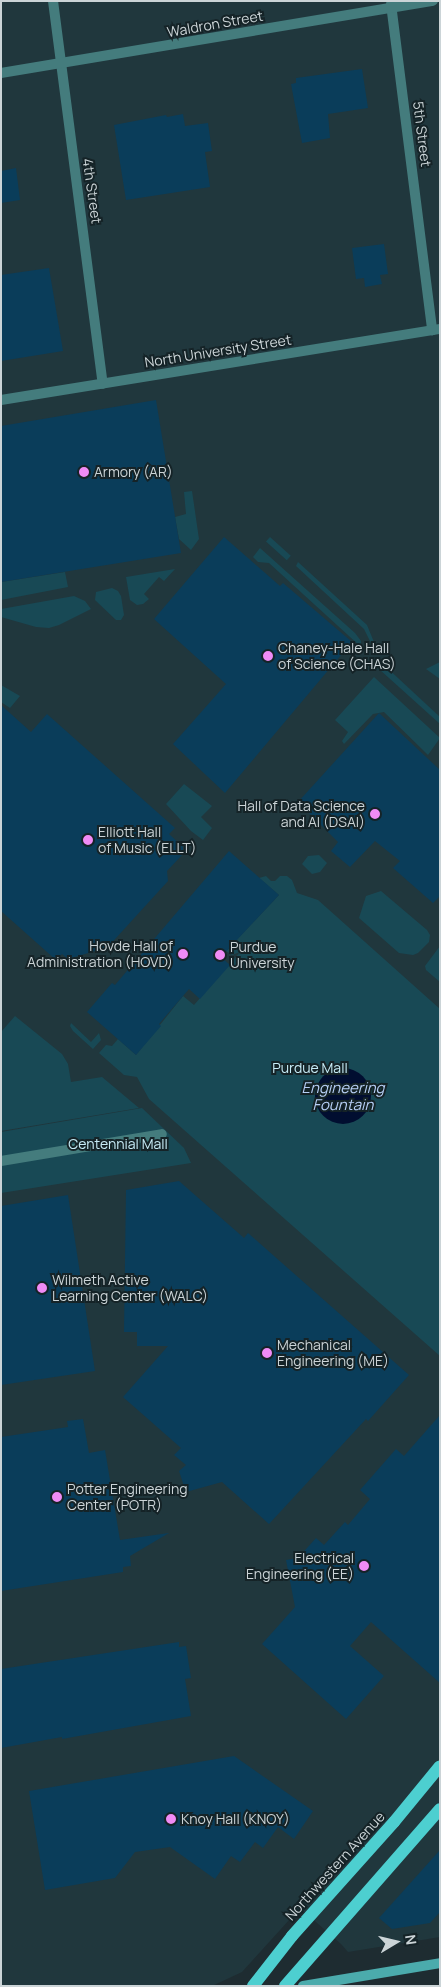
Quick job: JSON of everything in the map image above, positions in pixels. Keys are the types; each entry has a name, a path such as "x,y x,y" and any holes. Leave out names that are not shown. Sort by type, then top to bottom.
{"main road":[{"name":"Northwestern Avenue","path":"253,1986 292,1936 394,1822 440,1766"},
{"path":"286,1986 440,1809"}],"street":[{"name":"4th Street","path":"53,1 102,384"},
{"name":"Waldron Street","path":"1,73 391,5 433,1"},
{"name":"5th Street","path":"391,5 436,329"},
{"name":"North University Street","path":"1,400 436,329"},
{"path":"1,1161 162,1134"},
{"path":"303,1986 440,1963"}],"shaded area":[{"name":"Purdue University","path":"1,1 440,1 440,1937 348,1952 300,1908 242,1972 212,1986 1,1986"}],"green space":[{"path":"192,491 199,539 191,550 179,539 175,517 186,514 184,492"},
{"path":"270,537 291,556 287,560 266,541"},
{"path":"260,548 355,633 361,641 361,647 269,563 258,562 253,557"},
{"path":"298,562 367,625 376,647 371,652 371,643 364,629 296,566"},
{"path":"175,569 164,581 159,577 144,594 149,599 143,604 137,605 130,600 126,577"},
{"path":"65,572 68,587 1,600 1,582"},
{"path":"112,588 118,591 121,596 124,615 121,620 116,620 95,600 96,592"},
{"path":"74,596 85,601 91,609 49,628 36,627 1,617 1,609"},
{"path":"440,662 440,679 426,669"},
{"path":"384,665 440,717 440,724 379,669"},
{"path":"374,677 440,738 428,755 384,712 373,714 344,744 342,741 348,732 335,720"},
{"path":"1,685 20,696 10,708 1,702"},
{"path":"184,784 212,806 201,817 212,828 203,840 191,831 166,804"},
{"path":"319,855 327,863 320,872 312,874 302,864 308,856"},
{"name":"Purdue Mall","path":"266,876 271,881 275,881 280,876 287,876 292,880 297,893 318,900 440,1009 440,1356 149,1099 137,1077 124,1075 99,1053 106,1045 112,1046 118,1039 136,1055 183,996 194,1005 240,952 232,955 226,951 279,895 259,878"},
{"path":"381,891 427,930 430,935 429,942 418,953 413,955 399,953 359,918 366,896"},
{"path":"440,946 440,982 426,970 425,966"},
{"path":"15,1016 62,1054 68,1064 71,1082 102,1077 139,1108 1,1131 1,1032"},
{"path":"71,1023 91,1042 99,1033 101,1040 93,1049 73,1031 70,1026"},
{"name":"Centennial Mall","path":"142,1108 184,1148 191,1163 1,1193 1,1132"}],"water":[{"name":"Engineering Fountain","path":"343,1068 354,1070 363,1076 369,1085 371,1096 369,1107 363,1116 354,1122 343,1124 332,1122 323,1116 317,1107 315,1096 317,1085 323,1076 332,1070"}],"building":[{"path":"362,69 368,108 328,114 330,138 302,143 291,84 296,83 296,78"},
{"path":"183,114 185,126 208,123 212,151 205,152 210,187 126,200 114,125 166,115 167,117"},
{"path":"16,168 20,200 1,203 1,171"},
{"path":"384,244 388,274 380,275 382,284 365,287 364,278 356,279 352,248"},
{"path":"49,268 63,351 1,361 1,275"},
{"name":"Armory (AR)","path":"156,400 181,553 1,582 1,426"},
{"name":"Chaney-Hale Hall of Science (CHAS)","path":"224,537 280,586 283,583 352,642 225,793 173,744 226,684 154,619"},
{"name":"Elliott Hall of Music (ELLT)","path":"1,705 31,732 47,714 175,828 169,834 183,847 183,854 167,871 168,881 106,949 98,948 95,951 68,959 62,954 56,960 1,911"},
{"name":"Hall of Data Science and AI (DSAI)","path":"379,713 440,770 440,896 433,903 393,868 400,861 375,841 350,867 331,851 338,842 298,802"},
{"name":"Hovde Hall of Administration (HOVD)","path":"229,851 279,895 221,957 230,965 200,999 189,989 136,1055 87,1012 112,983 115,985"},
{"name":"Mechanical Engineering (ME)","path":"179,1181 244,1238 248,1233 409,1375 368,1421 366,1419 269,1524 222,1482 186,1492 179,1471 186,1465 174,1455 181,1448 123,1397 168,1346 137,1346 137,1332 124,1332 126,1190"},
{"name":"Wilmeth Active Learning Center (WALC)","path":"68,1195 95,1371 1,1385 1,1206"},
{"name":"Electrical Engineering (EE)","path":"440,1415 440,1683 371,1622 350,1646 384,1676 346,1719 262,1644 295,1607 286,1560 298,1558 316,1538 324,1545 345,1522 348,1525 370,1499 360,1490 396,1449 404,1456"},
{"name":"Potter Engineering Center (POTR)","path":"83,1419 89,1453 105,1450 120,1540 169,1533 130,1556 131,1566 123,1567 123,1572 1,1591 1,1437 68,1427 67,1421"},
{"path":"179,1642 179,1647 186,1646 191,1678 185,1679 191,1716 1,1748 1,1669"},
{"name":"Knoy Hall (KNOY)","path":"234,1756 313,1811 294,1839 278,1827 263,1848 255,1842 240,1862 231,1856 215,1879 170,1847 135,1852 115,1878 45,1890 29,1791"},
{"path":"440,1850 440,1912 430,1923 392,1929 379,1918"}],"place":[{"name":"Armory (AR)","path":"84,472"},
{"name":"Chaney-Hale Hall of Science (CHAS)","path":"268,656"},
{"name":"Hall of Data Science and AI (DSAI)","path":"375,814"},
{"name":"Elliott Hall of Music (ELLT)","path":"88,840"},
{"name":"Hovde Hall of Administration (HOVD)","path":"183,954"},
{"name":"Purdue University","path":"220,955"},
{"name":"Wilmeth Active Learning Center (WALC)","path":"42,1288"},
{"name":"Mechanical Engineering (ME)","path":"267,1353"},
{"name":"Potter Engineering Center (POTR)","path":"57,1497"},
{"name":"Electrical Engineering (EE)","path":"364,1566"},
{"name":"Knoy Hall (KNOY)","path":"171,1819"}]}
